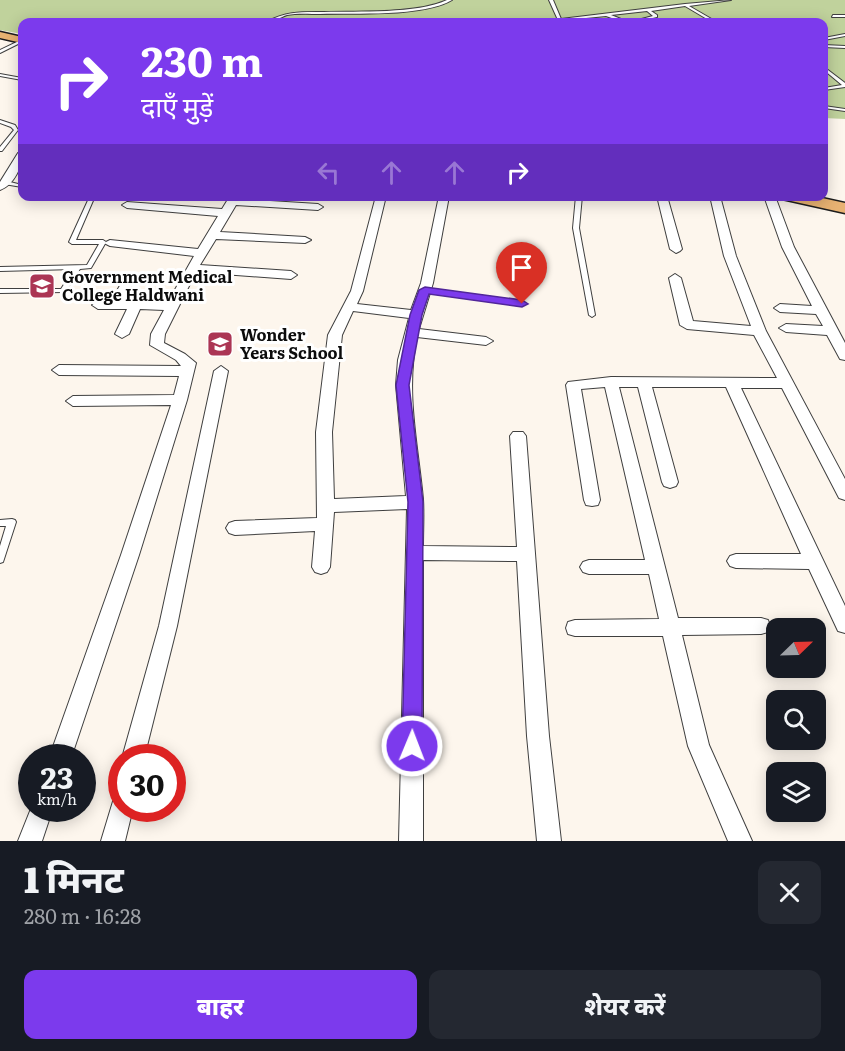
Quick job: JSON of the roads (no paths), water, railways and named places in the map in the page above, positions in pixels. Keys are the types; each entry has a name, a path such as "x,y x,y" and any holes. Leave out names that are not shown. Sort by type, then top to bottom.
{"main road":[{"path":"0,35 18,39"},
{"path":"820,201 843,210"}],"street":[{"path":"3,185 18,161"},
{"path":"321,567 326,506 324,432 335,335 357,291 380,201"},
{"path":"411,841 415,502 403,385 414,323 425,290 443,201"},
{"path":"663,201 676,249"},
{"path":"716,201 730,256 759,331 845,494"},
{"path":"772,201 788,247 845,356"},
{"path":"65,744 130,555 180,400 189,363 181,354 168,351 158,345 158,334 192,268 231,204"},
{"path":"127,205 231,204 318,207"},
{"path":"211,236 305,240"},
{"path":"110,243 201,253"},
{"path":"192,268 291,275"},
{"path":"675,278 687,325 759,331"},
{"path":"116,305 126,285"},
{"path":"98,305 172,306"},
{"path":"122,334 135,306"},
{"path":"349,308 486,341"},
{"path":"780,308 819,310"},
{"path":"786,328 830,330"},
{"path":"59,370 187,371"},
{"path":"138,744 168,626 222,371"},
{"path":"592,500 573,386 611,382 788,383"},
{"path":"611,382 699,746 740,841"},
{"path":"644,382 670,482"},
{"path":"731,382 845,625"},
{"path":"73,401 180,400"},
{"path":"518,436 540,772 549,841"},
{"path":"326,506 415,502"},
{"path":"235,528 324,524"},
{"path":"414,553 526,554"},
{"path":"736,561 814,562"},
{"path":"589,567 655,567"},
{"path":"575,628 761,626"},
{"path":"30,841 37,822"},
{"path":"113,841 118,822"}],"lane":[{"path":"275,18 296,13 436,6 450,0"},
{"path":"551,0 559,18"},
{"path":"579,18 689,0"},
{"path":"582,13 729,0"},
{"path":"388,5 389,10"},
{"path":"685,5 707,18"},
{"path":"649,7 656,16 650,18"},
{"path":"601,11 615,18"},
{"path":"833,16 845,16"},
{"path":"828,38 845,35"},
{"path":"0,52 18,42"},
{"path":"828,46 845,47"},
{"path":"828,71 845,86"},
{"path":"0,75 18,78"},
{"path":"828,88 845,86"},
{"path":"828,108 845,110"},
{"path":"0,121 13,126 16,130 0,150"},
{"path":"3,185 18,186"},
{"path":"0,269 89,267 104,242 72,242 91,201"},
{"path":"579,201 576,228 592,315"},
{"path":"0,291 63,291 77,268"},
{"path":"425,290 522,304"},
{"path":"0,523 12,522 0,559"}],"place":[{"name":"Government Medical College Haldwani","path":"42,286"},
{"name":"Wonder Years School","path":"220,344"}]}
